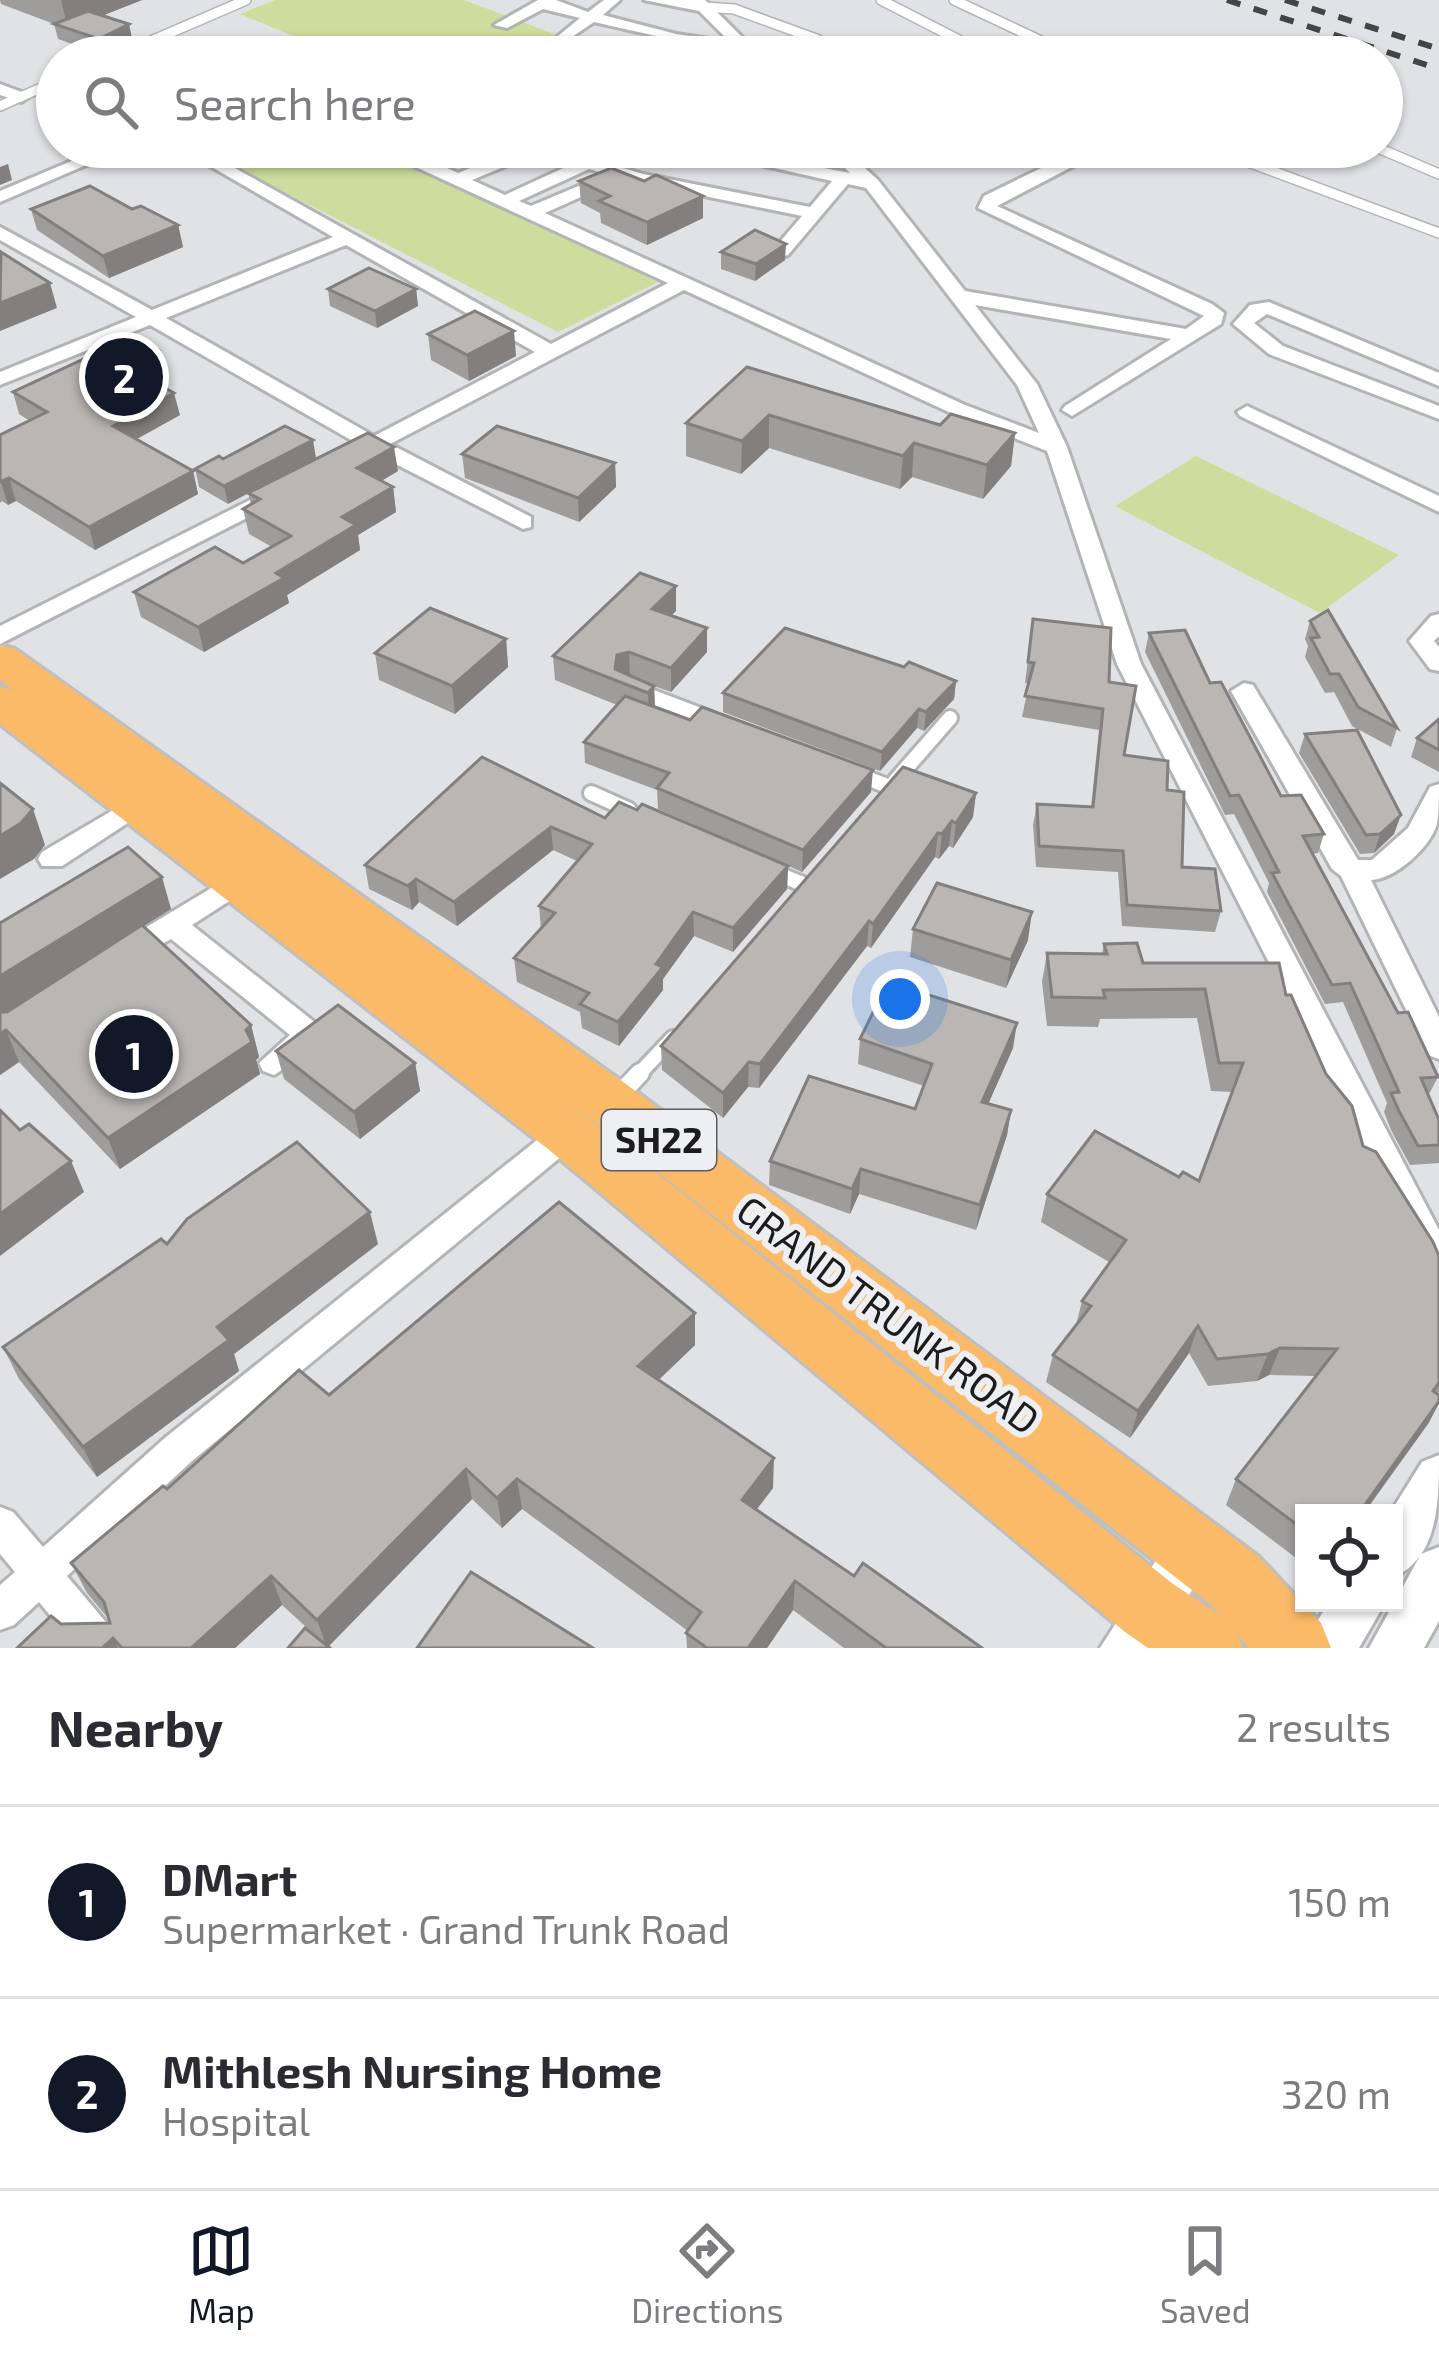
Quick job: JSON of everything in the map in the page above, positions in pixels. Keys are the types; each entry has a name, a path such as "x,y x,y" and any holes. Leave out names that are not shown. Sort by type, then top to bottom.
{"highway":[{"name":"GRAND TRUNK ROAD","path":"0,659 589,1118 1173,1638"},
{"name":"GRAND TRUNK ROAD","path":"0,701 238,882 589,1118 1213,1565 1296,1648"}],"street":[{"path":"566,36 613,0"},
{"path":"651,0 703,5 733,36"},
{"path":"502,26 546,2 665,36"},
{"path":"678,36 703,5"},
{"path":"0,89 21,97"},
{"path":"0,197 71,168"},
{"path":"221,168 550,352"},
{"path":"431,168 958,410 1056,447"},
{"path":"456,180 485,168"},
{"path":"503,202 579,168"},
{"path":"602,168 813,213"},
{"path":"814,168 872,184"},
{"path":"855,168 1010,357 1056,447 1129,664 1439,1263"},
{"path":"1053,168 990,200 987,208 1214,313 1214,320 1072,410"},
{"path":"20,172 39,182"},
{"path":"530,213 622,174"},
{"path":"781,251 845,177"},
{"path":"0,232 152,314 373,444 523,522"},
{"path":"0,379 345,239"},
{"path":"332,466 683,283"},
{"path":"959,296 1190,336"},
{"path":"1439,380 1269,308 1257,309 1243,324 1276,350 1439,413"},
{"path":"1247,412 1439,505"},
{"path":"1416,494 1439,477"},
{"path":"0,636 290,487"},
{"path":"1439,621 1420,641 1422,649 1439,662"},
{"path":"1244,691 1342,862 1352,870 1439,1047"},
{"path":"1352,870 1379,870 1419,834 1439,793"},
{"path":"52,859 137,806"},
{"path":"98,972 238,882"},
{"path":"172,924 311,1036 274,1063"},
{"path":"0,1611 179,1449 589,1118"},
{"path":"1403,1537 1439,1478"},
{"path":"0,1525 101,1648"},
{"path":"1173,1638 1213,1565"},
{"path":"1395,1648 1439,1572"},
{"path":"1328,1648 1353,1612"}],"lane":[{"path":"162,36 248,0"},
{"path":"881,0 951,36"},
{"path":"954,0 1030,36"},
{"path":"703,5 734,9 808,36"},
{"path":"0,106 36,90"},
{"path":"1403,159 1439,174"},
{"path":"1264,168 1439,233"},
{"path":"626,687 736,728"},
{"path":"876,803 950,718"},
{"path":"846,770 890,787"},
{"path":"591,793 647,818"},
{"path":"764,868 805,885"},
{"path":"789,903 819,868"},
{"path":"589,1118 637,1081 682,1028"}],"green space":[{"path":"275,0 464,0 559,36 293,36 240,14"},
{"path":"237,168 417,168 658,282 558,332"},
{"path":"1196,456 1399,555 1320,613 1115,506"}],"building":[{"path":"88,11 129,24 105,36 90,36 54,24"},
{"path":"611,168 644,181 656,175 703,196 647,222 599,201 610,196 579,181"},
{"path":"90,186 132,209 141,206 178,225 103,256 31,209"},
{"path":"755,230 786,244 756,264 721,252"},
{"path":"1,252 50,283 0,303"},
{"path":"369,268 416,289 375,311 328,289"},
{"path":"475,311 514,331 467,355 428,334"},
{"path":"133,336 158,350 124,365 174,393 113,426 193,471 89,527 9,478 0,482 0,435 47,412 13,392"},
{"path":"747,367 940,425 951,414 1015,433 987,465 914,443 903,456 769,415 742,441 686,423"},
{"path":"285,426 313,440 224,486 195,469 219,456 223,459"},
{"path":"497,426 615,463 578,498 462,454"},
{"path":"368,433 394,447 357,468 393,487 342,517 356,525 276,573 284,578 198,627 134,592 215,547 243,563 291,536 243,509 260,499 248,493"},
{"path":"640,573 676,586 652,609 707,628 671,668 629,652 617,655 615,669 654,686 648,693 553,656"},
{"path":"430,608 506,639 452,686 375,653"},
{"path":"1328,610 1397,728 1358,707 1339,674 1330,674 1311,638 1319,637 1310,621"},
{"path":"1033,619 1111,628 1109,682 1136,686 1124,755 1168,761 1167,790 1184,792 1182,867 1215,869 1221,911 1127,905 1123,851 1039,846 1037,804 1093,807 1103,709 1025,696 1034,663 1028,662"},
{"path":"785,628 904,667 909,662 956,681 926,712 919,709 882,752 723,693"},
{"path":"1185,630 1210,683 1221,682 1281,796 1301,795 1324,834 1303,836 1398,1013 1408,1012 1438,1077 1421,1078 1439,1120 1439,1145 1418,1146 1391,1093 1399,1092 1350,983 1332,985 1272,873 1279,872 1239,795 1230,796 1149,633"},
{"path":"625,696 690,720 702,707 873,770 803,850 657,788 669,773 584,742"},
{"path":"1439,719 1439,750 1417,738"},
{"path":"1357,730 1401,815 1380,834 1366,835 1305,734"},
{"path":"482,757 605,818 619,802 637,810 642,804 788,866 733,928 693,912 656,964 663,967 618,1022 580,1004 589,993 514,958 555,913 539,906 592,844 551,827 454,902 416,879 408,886 365,865"},
{"path":"903,767 976,793 956,823 952,821 938,833 873,924 869,921 760,1064 749,1062 723,1093 661,1046"},
{"path":"0,783 33,809 0,836"},
{"path":"128,847 162,877 0,976 0,923"},
{"path":"937,883 1032,912 1011,960 913,929"},
{"path":"142,925 251,1025 246,1030 252,1042 108,1138 6,1030 0,1034 0,1012 7,1012"},
{"path":"1137,943 1143,963 1279,963 1286,995 1291,995 1326,1074 1352,1106 1363,1146 1376,1152 1433,1242 1439,1256 1439,1383 1433,1391 1439,1401 1365,1504 1295,1504 1295,1523 1236,1479 1337,1349 1280,1348 1268,1354 1217,1359 1198,1326 1138,1411 1053,1355 1091,1306 1082,1301 1126,1240 1047,1194 1095,1131 1179,1177 1183,1172 1199,1181 1243,1063 1219,1063 1205,989 1103,990 1105,998 1052,997 1047,953 1107,954 1104,944"},
{"path":"888,982 1017,1023 982,1102 1011,1110 980,1205 861,1169 852,1189 770,1161 809,1076 915,1109 932,1064 860,1039"},
{"path":"338,1005 415,1063 354,1112 276,1051"},
{"path":"0,1110 20,1130 29,1124 71,1161 0,1214"},
{"path":"297,1142 370,1212 217,1327 229,1340 83,1447 3,1347 161,1239 167,1244 187,1219"},
{"path":"559,1202 695,1313 638,1366 774,1458 742,1500 854,1576 863,1563 982,1648 886,1648 795,1581 748,1648 707,1648 686,1633 701,1612 517,1479 497,1498 466,1469 317,1620 271,1576 191,1648 122,1648 113,1638 102,1648 17,1648 51,1616 61,1624 110,1623 104,1602 71,1563 163,1486 167,1489 299,1370 329,1395"},
{"path":"471,1572 593,1648 417,1648"},
{"path":"305,1628 330,1648 288,1648"}],"railway":[{"path":"1227,0 1338,36"},
{"path":"1285,0 1398,36"},
{"path":"1403,38 1439,49"},
{"path":"1403,57 1439,69"}],"place":[{"name":"Mithlesh Nursing Home","path":"124,377"},
{"name":"DMart","path":"134,1054"}]}
